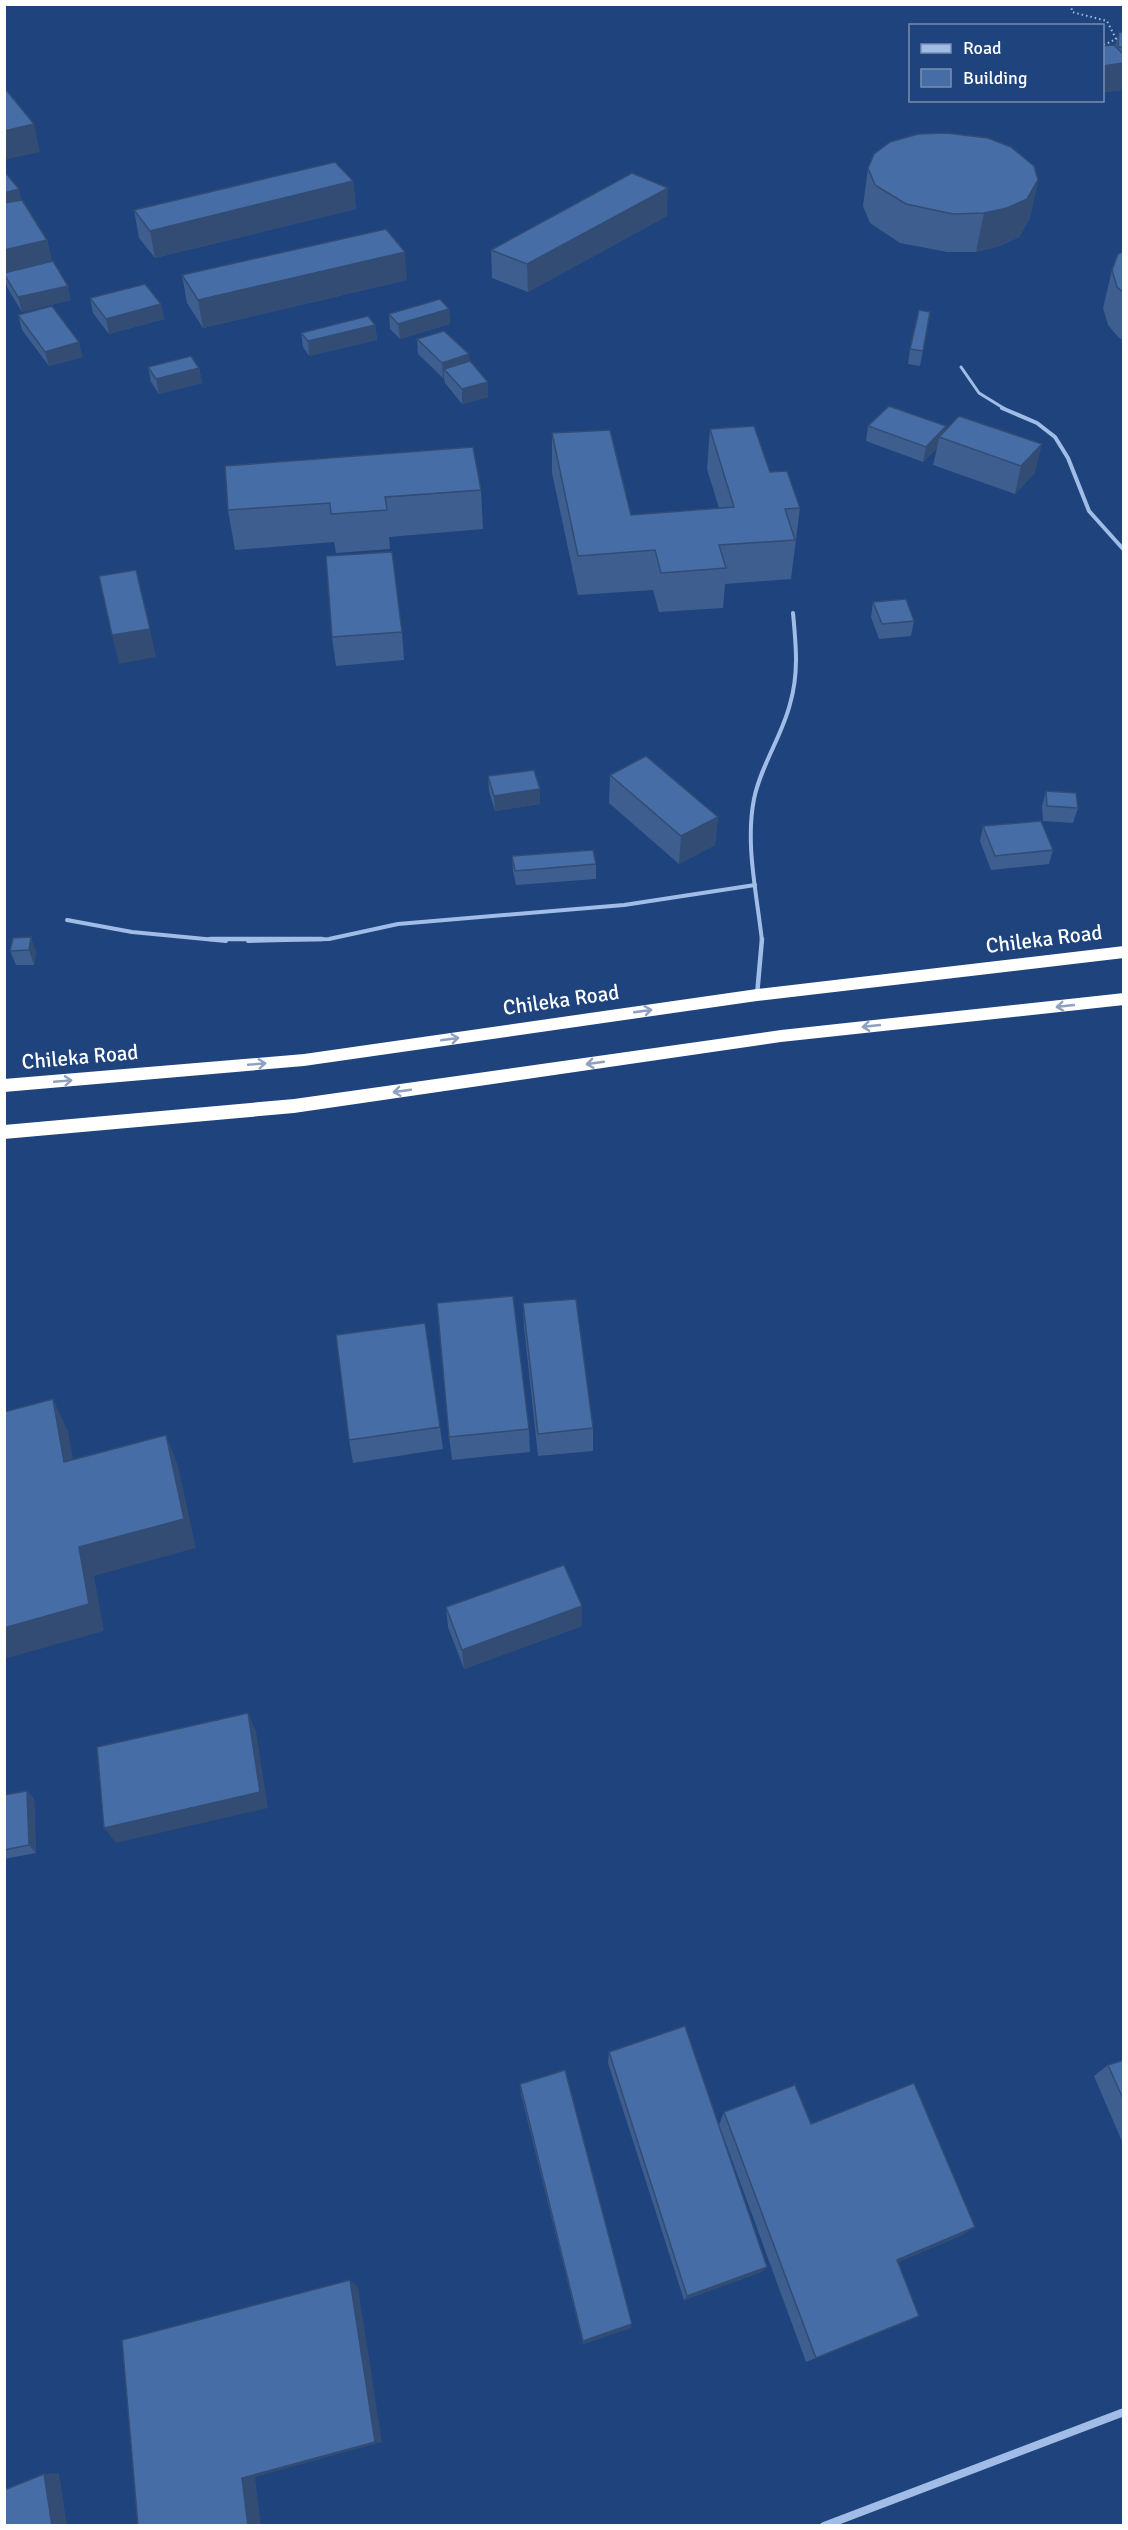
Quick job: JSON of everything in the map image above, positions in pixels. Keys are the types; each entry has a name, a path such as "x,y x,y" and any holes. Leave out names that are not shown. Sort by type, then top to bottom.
{"highway":[{"name":"Chileka Road","path":"4,1086 304,1060 757,995 1124,952"},
{"path":"4,1132 294,1106 781,1036 1124,999"}],"street":[{"path":"824,2526 1124,2412"}],"lane":[{"path":"960,366 980,395 1002,407 1036,420 1055,436 1071,458 1081,495 1102,530 1124,550"},
{"path":"757,995 763,947 755,885 754,799 769,752 790,706 798,664 793,613"},
{"path":"67,920 132,932 230,941 329,939 398,924 529,911 624,905 755,885"}],"path":[{"path":"1071,4 1072,12 1107,21 1116,39 1124,42"},
{"path":"1104,45 1116,39"}],"building":[{"path":"1119,32 1124,33 1124,47 1118,47"},
{"path":"1114,45 1124,55 1124,63 1104,66 1104,46"},
{"path":"4,91 7,91 34,124 4,131"},
{"path":"946,133 988,138 1011,147 1034,166 1038,180 1027,199 1007,208 984,213 953,214 906,204 875,185 868,168 874,154 890,142 918,134"},
{"path":"335,162 353,181 150,231 134,210"},
{"path":"4,171 19,189 4,193"},
{"path":"632,173 668,188 527,264 491,250"},
{"path":"22,200 47,240 4,250 4,203"},
{"path":"386,229 405,252 198,300 182,275"},
{"path":"1124,251 1124,293 1117,287 1112,270 1118,254"},
{"path":"53,261 68,286 18,297 4,274 4,273"},
{"path":"145,284 161,304 106,319 90,298"},
{"path":"440,299 449,309 398,324 389,314"},
{"path":"52,306 79,342 45,352 18,315"},
{"path":"919,310 930,312 923,351 910,349"},
{"path":"368,316 375,325 308,341 301,333"},
{"path":"444,331 469,354 442,363 417,339"},
{"path":"191,356 199,368 156,379 148,367"},
{"path":"470,361 488,382 462,389 444,369"},
{"path":"889,406 946,426 926,447 868,426"},
{"path":"959,416 1042,444 1021,466 939,437"},
{"path":"754,426 770,472 787,471 800,508 785,509 795,540 719,545 726,568 661,573 655,550 578,556 552,433 610,430 631,515 734,507 710,429"},
{"path":"473,447 481,490 385,497 387,510 331,514 330,503 228,510 225,466"},
{"path":"392,552 402,632 332,637 326,556"},
{"path":"136,570 150,629 112,635 99,576"},
{"path":"906,599 914,621 882,624 873,602"},
{"path":"646,756 718,817 681,836 610,775"},
{"path":"534,770 540,789 494,796 488,776"},
{"path":"1046,791 1076,793 1078,808 1047,806"},
{"path":"1041,821 1053,850 995,856 983,826"},
{"path":"593,850 596,864 515,871 512,856"},
{"path":"31,937 29,950 10,951 13,938"},
{"path":"513,1296 529,1429 449,1437 437,1303"},
{"path":"576,1299 593,1428 538,1434 523,1303"},
{"path":"425,1323 440,1427 349,1440 336,1335"},
{"path":"53,1399 64,1462 166,1435 184,1519 79,1547 89,1604 4,1628 4,1412"},
{"path":"564,1565 582,1606 462,1650 446,1607"},
{"path":"248,1713 260,1792 104,1828 97,1747"},
{"path":"27,1791 29,1845 4,1850 4,1795"},
{"path":"685,2026 767,2267 687,2296 609,2052"},
{"path":"1124,2060 1124,2101 1108,2065"},
{"path":"565,2070 632,2324 583,2341 520,2084"},
{"path":"914,2083 975,2227 897,2260 919,2316 816,2358 724,2112 795,2085 811,2124"},
{"path":"350,2280 375,2442 242,2478 248,2526 138,2526 122,2340"},
{"path":"44,2474 52,2526 4,2526 4,2490"}]}
